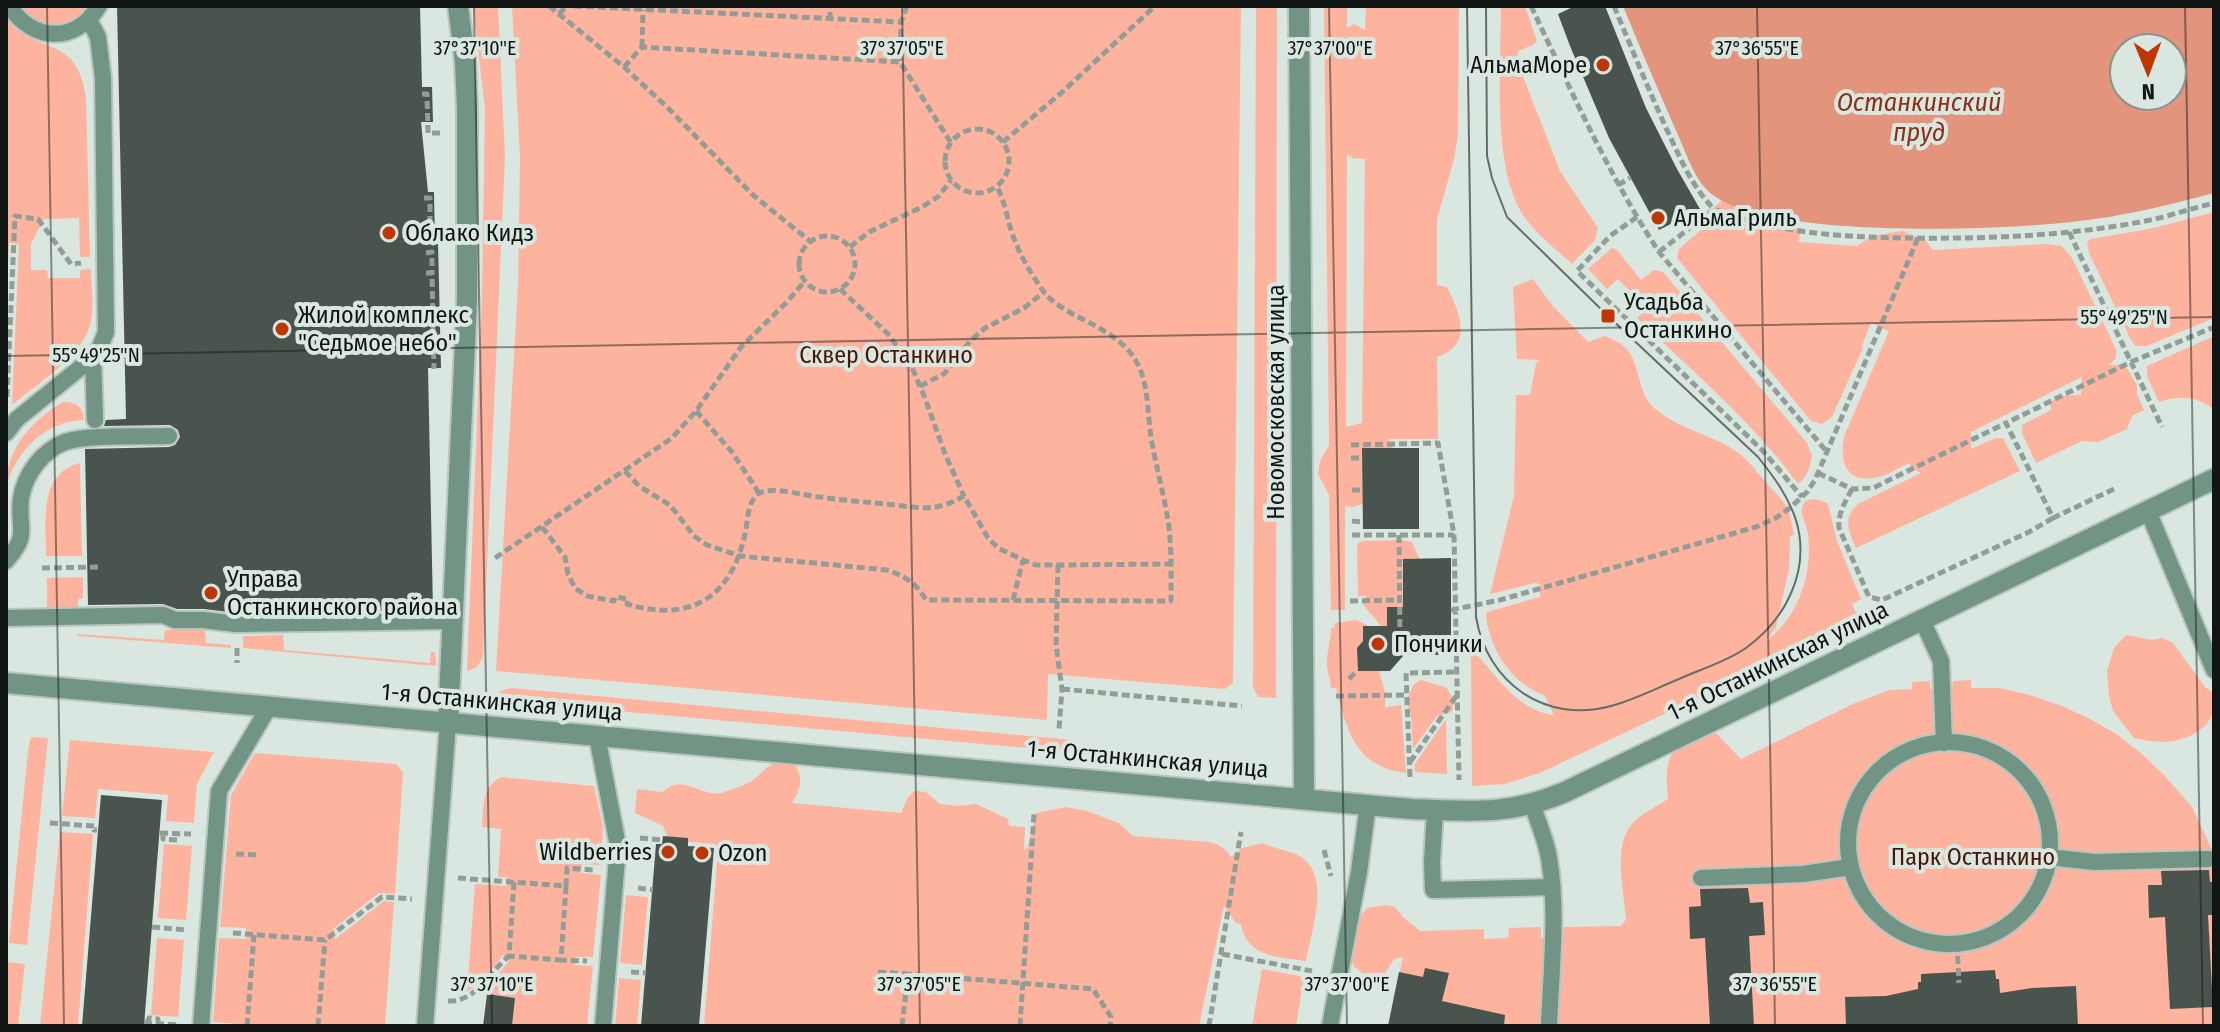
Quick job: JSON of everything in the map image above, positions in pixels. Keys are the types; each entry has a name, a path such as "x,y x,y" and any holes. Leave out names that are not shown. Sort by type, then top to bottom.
{"street":[{"path":"448,723 467,298 467,109 458,6"},
{"name":"Новомосковская улица","path":"1299,6 1304,798"},
{"name":"1-я Останкинская улица","path":"6,683 1485,812 1532,804 1565,792 2214,479"}],"lane":[{"path":"9,6 18,19 30,28 45,33 61,34 76,29 94,13"},
{"path":"6,433 17,419 93,356 106,332 103,78 94,13"},
{"path":"93,356 95,420"},
{"path":"6,561 21,539 21,498 25,483 40,459 51,449 66,441 83,438 169,436"},
{"path":"2148,511 2214,670"},
{"path":"6,618 163,615 175,620 236,624 453,621"},
{"path":"1922,620 1941,661 1944,743"},
{"path":"201,1026 219,791 269,707"},
{"path":"425,1026 448,723"},
{"path":"597,736 618,846 603,1026"},
{"path":"1944,743 1973,745 2014,766 2035,791 2050,835 2049,857 2042,882 2035,896 2015,920 1988,936 1957,944 1925,941 1896,929 1872,909 1863,896 1848,851 1851,820 1872,778 1883,766 1910,750 1944,743"},
{"path":"1330,1026 1359,872 1368,804"},
{"path":"1532,804 1549,856 1552,887 1549,1026"},
{"path":"1435,810 1433,890 1552,887"},
{"path":"2049,857 2094,862 2208,859"},
{"path":"1701,878 1803,874 1851,867"}],"path":[{"path":"549,6 624,67 753,195 811,242"},
{"path":"559,14 567,6"},
{"path":"574,6 901,22"},
{"path":"830,6 830,20"},
{"path":"907,6 901,22 900,62 951,143"},
{"path":"1003,142 1155,6"},
{"path":"1531,6 1600,153 1659,252 1827,452"},
{"path":"1614,6 1664,123 1699,194 1714,209 1748,221 1794,231 1840,236 1918,238 2032,235 2152,219 2214,203"},
{"path":"624,67 642,47 643,10"},
{"path":"1620,47 1629,43"},
{"path":"642,47 900,62"},
{"path":"1561,69 1576,63"},
{"path":"422,94 427,94 428,133 440,133"},
{"path":"1655,127 1664,123"},
{"path":"967,130 987,130 1003,142 1010,161 1004,180 997,187 978,194 967,192 946,172 946,152 951,143 967,130"},
{"path":"1618,185 1630,178"},
{"path":"850,247 869,232 939,196 951,180"},
{"path":"625,471 639,486 670,505 701,542 740,556 887,570 911,581 926,600 1171,601 1168,523 1152,445 1142,372 1135,359 1115,338 1058,304 1044,292 1019,250 997,187"},
{"path":"424,198 430,198 430,229 442,229"},
{"path":"1659,252 1714,209"},
{"path":"6,406 15,216 38,219 71,264 106,263"},
{"path":"1637,217 1610,236 1577,271 1763,451 1802,497"},
{"path":"2069,232 2162,427"},
{"path":"827,236 844,241 850,247 856,264 850,281 840,289 828,293 819,291 805,281 799,265 800,256 811,242 827,236"},
{"path":"1454,610 1736,534 1776,518 1802,497 1818,473 1918,238"},
{"path":"426,253 432,252 429,273 435,377"},
{"path":"495,558 663,446 696,411 741,347 805,281"},
{"path":"840,289 898,345 911,365 964,496 988,538 998,548 1036,565 1170,564"},
{"path":"920,386 944,374 971,340 985,328 1024,308 1044,292"},
{"path":"1818,473 1852,489 1873,488 2131,362 2214,327"},
{"path":"696,411 732,452 759,493"},
{"path":"2006,423 2053,518"},
{"path":"1351,445 1438,443 1454,535 1459,780"},
{"path":"1351,458 1362,458"},
{"path":"1852,489 1841,510 1839,528 1869,597 1882,600 2114,489"},
{"path":"542,527 565,557 571,581 580,592 602,601 614,601 615,597 628,599 627,604 652,611 673,611 700,603 733,572 740,556 750,509 759,493 768,490 821,498 933,507 964,496"},
{"path":"1352,490 1362,490"},
{"path":"1352,521 1363,522"},
{"path":"1352,535 1399,535 1406,532 1454,535"},
{"path":"1399,535 1400,644"},
{"path":"1013,600 1023,560"},
{"path":"1058,565 1056,645 1062,689 1059,729"},
{"path":"42,568 98,567"},
{"path":"1350,601 1399,600"},
{"path":"1349,679 1356,672"},
{"path":"1410,777 1406,673 1457,672"},
{"path":"1062,689 1242,706"},
{"path":"1409,763 1457,694"},
{"path":"1336,696 1406,695"},
{"path":"1020,1026 1034,814"},
{"path":"50,823 94,826 97,830 99,820"},
{"path":"1209,1026 1241,832"},
{"path":"161,833 200,835"},
{"path":"561,960 567,868 616,871"},
{"path":"437,877 566,886"},
{"path":"427,1000 458,1001 487,981 509,956 514,882"},
{"path":"247,1026 254,935 325,940 382,897 435,901"},
{"path":"318,1026 325,940"},
{"path":"1957,944 1959,983"},
{"path":"1222,954 1312,971"},
{"path":"509,956 608,963"},
{"path":"878,972 1093,989 1111,1017 1110,1026"},
{"path":"902,1026 908,974"},
{"path":"146,1023 189,1026"}],"green space":[{"path":"20,6 88,6 73,19 54,24 35,20"},
{"path":"473,6 498,6 505,157 483,657 477,667 467,671 482,299 485,109"},
{"name":"Сквер Останкино","path":"512,6 1241,6 1233,683 1225,689 1048,674 1047,720 496,671 518,285 520,157"},
{"path":"1256,6 1277,6 1276,698 1258,697 1253,687"},
{"path":"1324,6 1363,6 1347,7 1347,28 1354,24 1365,30 1366,6 1459,6 1458,135 1437,220 1437,285 1447,287 1457,309 1460,333 1452,349 1437,357 1438,439 1389,439 1394,451 1368,502 1354,507 1345,506 1345,610 1331,610 1329,495 1318,474 1320,461 1329,445","holes":["1347,154 1365,159 1362,423 1346,427"]},
{"path":"1501,6 1525,6 1537,41 1518,51 1517,61 1560,171 1598,228 1595,240 1572,264 1531,225 1511,189 1505,164 1500,111"},
{"path":"6,17 29,37 64,53 81,77 86,98 90,257 80,257 79,218 44,219 31,244 31,270 47,270 48,278 80,278 80,270 91,269 93,305 90,325 78,348 12,405 19,244 9,243 6,305"},
{"path":"1729,195 1795,221 1800,232 1799,242 1857,246 1872,236 1903,231 1926,241 1933,250 2047,244 2062,246 2072,258 2116,349 2116,358 2108,365 2125,365 2137,385 2137,394 2144,410 2132,416 2127,429 2098,442 2082,441 2036,463 2022,433 2022,425 2051,410 2050,403 2058,396 2081,395 2082,377 1971,432 1971,449 2003,438 2020,471 1856,548 1848,524 1854,508 1921,473 1909,463 1882,476 1863,478 1849,472 1843,459 1845,434 1889,331 1871,323 1832,417 1822,424 1811,421 1677,258 1679,249 1701,230 1702,217"},
{"path":"2214,212 2214,318 2147,346 2136,346 2089,253 2087,242"},
{"path":"1612,248 1641,280 1654,270 1663,272 1807,443 1812,456 1806,475 1798,484 1742,418 1637,318 1647,309 1618,279 1607,289 1588,269"},
{"path":"1533,279 1552,305 1588,342 1605,336 1628,350 1644,393 1654,408 1738,453 1786,505 1794,535 1790,536 1789,569 1776,627 1766,641 1787,620 1806,579 1809,549 1802,509 1809,500 1828,504 1837,541 1861,599 1852,604 1860,621 1540,773 1505,784 1472,786 1471,655 1481,659 1521,702 1554,715 1545,696 1522,683 1505,664 1493,642 1486,616 1487,612 1540,597 1540,584 1535,583 1490,594 1514,496 1516,395 1530,395 1539,360 1517,359 1513,287"},
{"path":"2214,336 2214,410 2188,398 2159,402 2147,376 2147,366"},
{"path":"63,402 78,406 84,420 57,426 34,440 17,461 6,487 10,460 22,437"},
{"path":"80,463 82,556 46,556 47,501 51,488 66,469"},
{"path":"1363,541 1412,542 1431,573 1391,638 1363,604 1366,596 1358,596 1357,548 1358,543"},
{"path":"83,577 83,598 78,599 78,610 47,609 47,578"},
{"path":"1356,620 1367,625 1385,693 1385,707 1401,705 1406,773 1376,764 1357,746 1345,721 1336,688 1331,688 1327,665 1331,628 1335,623"},
{"path":"205,629 206,643 231,645 231,648 77,634 164,640 165,630"},
{"path":"283,635 284,650 430,663 431,652 435,652 436,666 243,648 243,636"},
{"path":"2126,635 2152,640 2162,638 2173,643 2213,695 2214,709 2204,727 2173,741 2134,738 2113,711 2107,671 2114,648"},
{"path":"1421,680 1447,688 1454,701 1452,712 1437,716 1413,749 1411,715 1406,701 1414,684"},
{"name":"Парк Останкино","path":"1971,680 1971,688 2000,688 2030,695 2092,720 2143,755 2192,807 2214,854 2214,1026 1388,1026 1403,957 1394,959 1384,975 1367,976 1354,967 1349,953 1350,929 1367,908 1386,905 1395,907 1420,931 1484,929 1484,939 1508,938 1509,928 1541,927 1541,938 1563,937 1564,927 1621,926 1626,919 1622,845 1631,825 1639,817 1668,799 1669,761 1680,745 1716,733 1741,759 1855,703 1890,690 1912,689 1912,682 1930,681 1930,689 1952,689 1953,681"},
{"path":"511,688 1073,740 1072,752 496,700 500,691"},
{"path":"1446,719 1447,774 1415,772 1415,764"},
{"path":"31,737 48,738 27,945 9,943"},
{"path":"70,740 214,752 197,784 194,823 166,821 168,795 98,789 95,818 62,816"},
{"path":"255,753 396,764 403,772 395,894 379,893 332,930 335,930 335,939 384,901 394,902 385,1026 239,1026 213,1022 219,938 246,939 246,928 220,927 231,795"},
{"path":"794,762 800,784 792,803 901,813 908,797 915,791 926,792 940,804 976,804 1008,819 1009,826 1025,827 1024,851 1036,813 1066,807 1119,823 1133,836 1209,842 1222,847 1231,857 1242,848 1263,843 1294,854 1312,868 1316,880 1317,907 1306,961 1257,950 1244,935 1241,924 1236,923 1224,906 1199,1026 704,1026 718,850 715,844 668,837 663,826 635,813 637,789 663,792 678,784 721,793 750,782 775,763"},
{"path":"501,777 594,786 603,827 601,865 582,864 581,873 601,875 593,957 576,957 575,965 593,966 587,1026 512,1026 515,998 478,993 509,961 503,955 485,979 467,992 475,884 507,886 507,877 498,877 501,829 482,827 487,792"},
{"path":"60,832 93,834 78,1026 40,1026"},
{"path":"164,844 192,846 186,920 158,918"},
{"path":"626,895 648,897 642,965 620,963"},
{"path":"157,938 184,940 178,1017 151,1015"},
{"path":"7,962 25,964 18,1026 6,1026"},
{"path":"1262,969 1304,977 1296,1026 1252,1026"},
{"path":"619,978 641,980 637,1026 615,1026"}],"water":[{"name":"Останкинский пруд","path":"1623,6 2214,6 2214,193 2161,207 2071,222 1991,228 1880,228 1773,217 1733,206 1706,189 1687,156"}],"building":[{"name":"Жилой комплекс \"Седьмое небо\"","path":"117,6 420,6 422,87 432,87 433,122 421,122 428,192 434,192 441,368 428,368 433,610 237,613 177,609 163,604 88,605 85,449 169,447 175,445 180,437 178,430 170,425 104,426 106,420 126,419"},
{"path":"1575,6 1605,6 1646,108 1700,209 1659,230 1609,138 1558,14"},
{"path":"1362,448 1419,448 1419,529 1363,529"},
{"path":"1451,558 1451,655 1404,655 1390,671 1358,671 1357,648 1363,641 1363,626 1387,626 1387,607 1403,607 1403,559"},
{"path":"101,795 162,800 144,1026 82,1026"},
{"path":"663,836 688,838 688,846 714,848 699,1026 641,1026 656,844 662,844"},
{"path":"2209,870 2210,882 2214,882 2214,915 2208,915 2213,1007 2170,1009 2165,917 2149,918 2148,885 2162,885 2161,871"},
{"path":"1748,888 1750,903 1763,902 1765,935 1749,936 1754,1026 1710,1026 1705,938 1690,939 1689,907 1701,906 1700,889"},
{"path":"1425,968 1449,973 1442,1001 1505,1015 1504,1026 1388,1026 1399,972 1423,977"},
{"path":"1995,970 2000,993 2076,986 2078,1026 1846,1026 1845,997 1886,996 1918,989 1921,974"},
{"path":"487,994 515,998 512,1026 483,1026"}],"tram line":[{"path":"1467,6 1476,617 1482,641 1506,679 1542,703 1564,709 1587,710 1637,697 1746,648 1773,623 1792,592 1800,557 1800,539 1789,503 1758,457 1507,217 1487,156 1486,6"}],"place":[{"name":"АльмаМоре","path":"1603,65"},
{"name":"АльмаГриль","path":"1658,218"},
{"name":"Облако Кидз","path":"389,233"},
{"name":"Усадьба Останкино","path":"1608,316"},
{"name":"Жилой комплекс \"Седьмое небо\"","path":"282,329"},
{"name":"Управа Останкинского района","path":"211,593"},
{"name":"Пончики","path":"1378,644"},
{"name":"Wildberries","path":"668,852"},
{"name":"Ozon","path":"702,853"}]}
